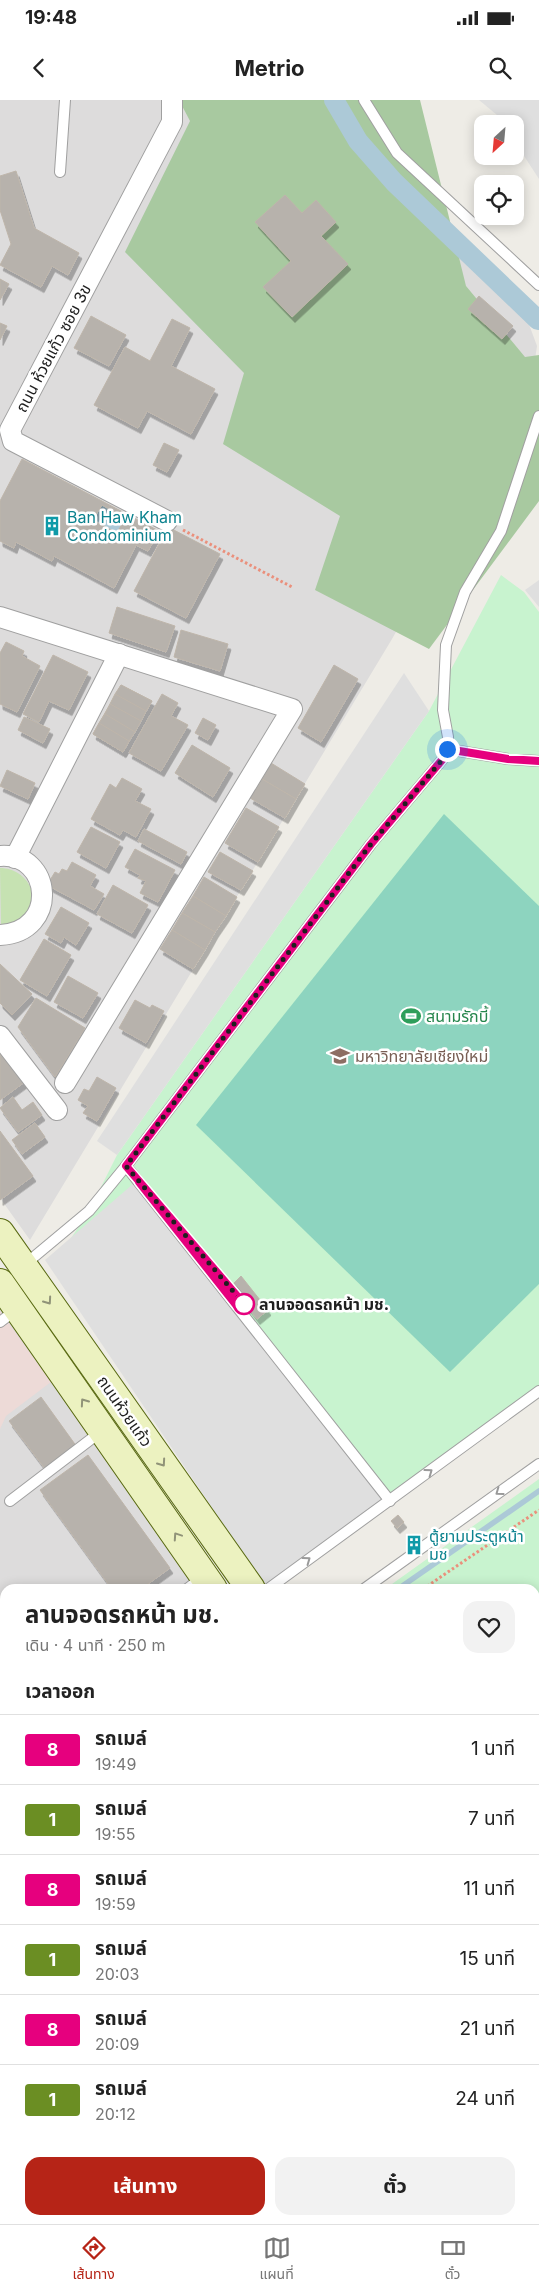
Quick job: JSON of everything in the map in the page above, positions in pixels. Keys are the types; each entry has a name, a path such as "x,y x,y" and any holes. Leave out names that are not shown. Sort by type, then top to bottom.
{"main road":[{"name":"ถนนห้วยแก้ว","path":"0,1233 247,1584"},
{"name":"ถนนห้วยแก้ว","path":"0,1282 9,1315 104,1430 200,1584"}],"street":[{"name":"ถนน ห้วยแก้ว ซอย 3ข","path":"167,521 13,441 10,430 172,122 172,100"},
{"path":"0,617 292,710 65,1083"},
{"path":"0,935 12,934 24,929 34,921 40,910 43,897 41,884 36,873 26,863 7,857 119,654"},
{"path":"0,1036 56,1110"}],"lane":[{"path":"60,172 65,100"},
{"path":"364,100 398,153 539,285"},
{"path":"23,1266 89,1211 126,1166 371,844 442,760 447,749 448,737 443,710 446,645 465,592 501,531 539,416"},
{"path":"447,749 539,762"},
{"path":"126,1166 244,1304"},
{"path":"126,1166 390,1501"},
{"path":"275,1584 539,1391"},
{"path":"10,1501 104,1430"},
{"path":"371,1584 539,1464"}],"path":[{"path":"167,521 292,587"},
{"path":"430,1584 539,1510"}],"shaded area":[{"path":"0,100 354,100 428,222 520,300 537,346 530,394 392,639 30,1240 0,1198"},
{"path":"479,100 539,100 539,179 524,156 524,115 497,115"},
{"path":"539,580 539,607 525,590"},
{"path":"404,673 429,711 117,1155 97,1141"},
{"path":"133,1184 391,1502 268,1584 264,1584 45,1260"},
{"path":"0,1298 200,1584 0,1584"},
{"path":"0,1311 51,1382 6,1416 0,1429"}],"green space":[{"path":"179,100 420,100 466,286 525,357 539,355 539,501 429,649 315,590 340,516 223,444 244,373 125,252 190,121"},
{"name":"มหาวิทยาลัยเชียงใหม่","path":"501,575 524,592 539,612 539,1391 279,1576 60,1255 89,1211 117,1155 429,711"},
{"name":"สนามรักบี้","path":"444,814 539,906 539,1284 450,1372 196,1125"},
{"path":"0,868 10,869 19,873 30,887 32,895 32,903 28,912 18,920 1,925"},
{"path":"539,1479 539,1584 392,1584"}],"water":[{"path":"102,505 125,518 117,533 93,520"}],"building":[{"path":"16,171 34,228 79,253 68,275 52,266 41,287 0,265 11,244 0,210 0,176"},
{"path":"285,195 302,213 316,200 336,222 321,236 348,264 292,317 263,287 291,261 255,222"},
{"path":"0,279 9,284 0,300"},
{"path":"479,296 513,326 502,339 468,309"},
{"path":"91,316 126,335 109,366 74,348"},
{"path":"172,319 190,328 171,366 215,389 191,434 147,411 138,428 94,405 125,347 150,361"},
{"path":"0,323 7,326 0,340"},
{"path":"164,443 179,450 167,472 153,465"},
{"name":"Ban Haw Kham Condominium","path":"22,459 159,531 148,551 136,545 114,588 54,556 52,561 16,542 14,548 0,541 0,501","holes":["102,505 125,518 117,533 93,520"]},
{"path":"168,527 220,554 186,618 134,591"},
{"path":"117,607 175,626 166,652 109,633"},
{"path":"181,630 228,644 220,671 174,657"},
{"path":"6,642 24,651 22,656 40,666 17,712 0,704 0,653"},
{"path":"53,655 88,672 69,710 49,701 39,722 23,714"},
{"path":"334,665 358,679 321,742 298,728"},
{"path":"121,685 152,701 123,752 93,734"},
{"path":"121,685 152,701 146,711 115,694"},
{"path":"115,694 146,711 141,721 110,704"},
{"path":"162,694 178,703 171,716 188,725 161,771 129,753"},
{"path":"110,704 141,721 135,732 105,714"},
{"path":"105,714 135,732 129,741 99,723"},
{"path":"24,717 50,729 43,743 18,730"},
{"path":"203,718 216,725 208,740 195,733"},
{"path":"99,723 129,741 123,752 93,734"},
{"path":"192,745 230,768 213,797 175,773"},
{"path":"271,763 305,784 296,799 262,779"},
{"path":"7,770 35,783 28,799 0,786"},
{"path":"122,778 142,789 135,801 151,809 136,837 123,830 120,835 91,819 110,784 116,788"},
{"path":"262,779 296,799 285,818 250,798"},
{"path":"246,808 279,827 258,862 225,843"},
{"path":"91,827 120,842 106,868 77,852"},
{"path":"144,829 187,852 181,864 138,841"},
{"path":"135,849 175,870 158,902 140,893 146,881 138,878 140,875 125,867"},
{"path":"220,852 253,871 241,890 208,872"},
{"path":"72,862 96,875 90,886 104,894 94,910 47,885 55,872 59,874 62,869 67,871"},
{"path":"204,877 237,897 226,916 193,896"},
{"path":"113,885 148,905 132,933 97,914"},
{"path":"193,896 226,916 215,932 182,913"},
{"path":"61,907 89,923 76,945 64,937 61,943 45,934"},
{"path":"182,913 215,932 205,950 172,930"},
{"path":"172,930 205,950 193,969 160,949"},
{"path":"44,939 71,955 47,996 20,980"},
{"path":"0,964 32,994 12,1015 0,1003"},
{"path":"68,976 98,993 83,1018 54,1002"},
{"path":"36,998 85,1028 55,1077 18,1027"},
{"path":"135,1000 150,1008 152,1005 164,1011 146,1043 119,1028"},
{"path":"0,1047 26,1081 0,1100"},
{"path":"97,1077 116,1088 97,1121 83,1113 88,1106 78,1100 84,1089 89,1091"},
{"path":"13,1097 22,1110 33,1102 42,1115 18,1132 0,1108"},
{"path":"35,1123 45,1137 22,1154 12,1140"},
{"path":"0,1131 33,1176 0,1200"},
{"path":"241,1276 268,1310 257,1319 231,1286"},
{"path":"41,1397 77,1447 46,1470 9,1421"},
{"path":"88,1455 170,1568 148,1584 108,1584 40,1490"},
{"name":"ตู้ยามประตูหน้า มช","path":"398,1515 404,1522 397,1528 391,1521"},
{"name":"ตู้ยามประตูหน้า มช","path":"415,1537 421,1545 413,1552 406,1544"}],"waterway":[{"path":"334,100 358,141 394,182 538,320"},
{"path":"405,1584 539,1491"}],"bus line":[{"name":"8","path":"139,1182 237,1306 244,1304 126,1166 371,844 442,760 447,749 508,759 539,761"}],"place":[{"name":"Ban Haw Kham Condominium","path":"52,526"},
{"name":"สนามรักบี้","path":"411,1016"},
{"name":"มหาวิทยาลัยเชียงใหม่","path":"340,1056"},
{"name":"ลานจอดรถหน้า มช.","path":"244,1304"},
{"name":"ตู้ยามประตูหน้า มช","path":"414,1545"}],"route":[{"path":"244,1304 126,1166 371,844 442,760 447,749"}]}
